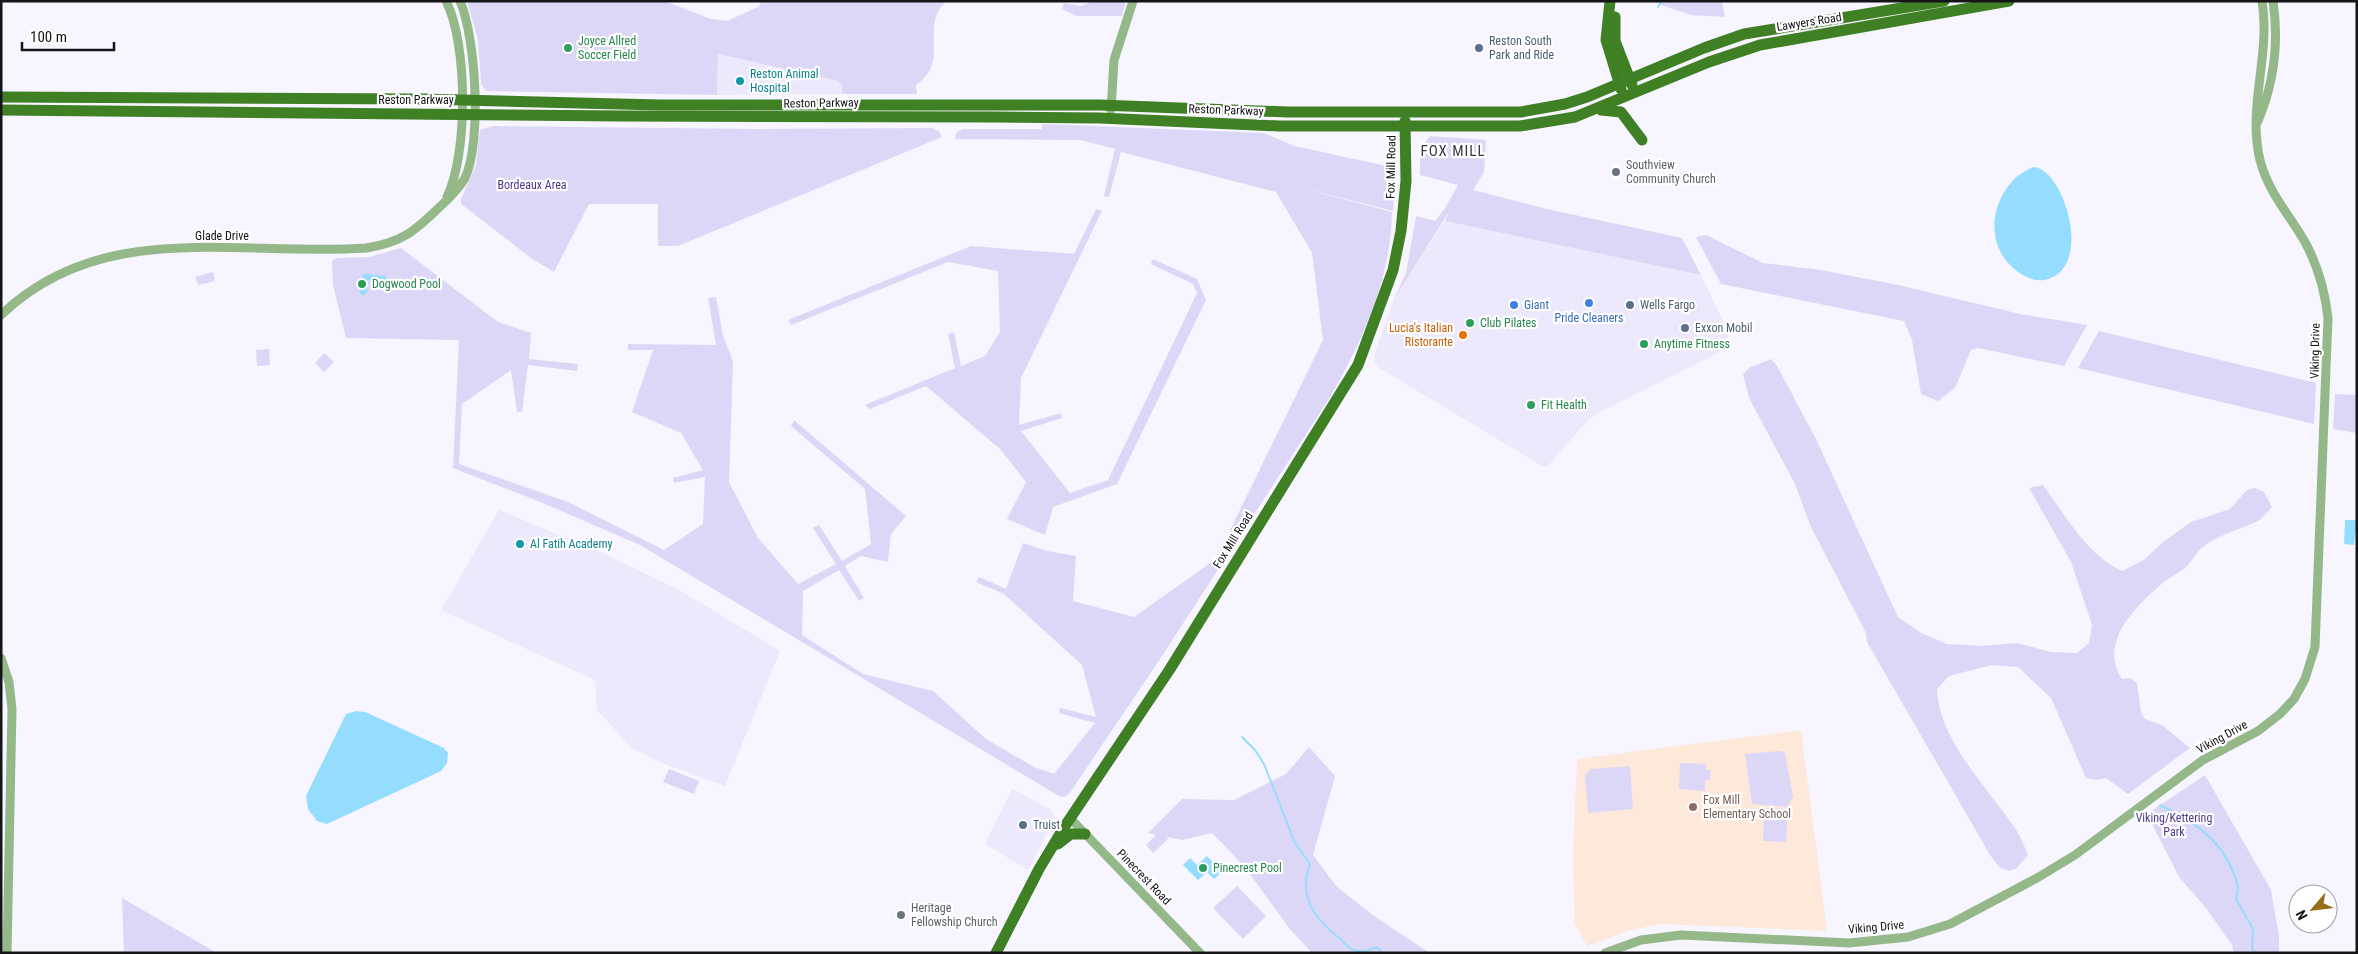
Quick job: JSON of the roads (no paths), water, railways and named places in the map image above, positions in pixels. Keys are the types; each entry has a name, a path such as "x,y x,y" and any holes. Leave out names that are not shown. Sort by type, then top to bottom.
{"main road":[{"path":"1610,1 1606,40 1630,96"},
{"path":"1617,1 1615,41 1624,82"},
{"name":"Lawyers Road","path":"1624,82 1704,48 1744,34 1944,1"},
{"name":"Lawyers Road","path":"1630,96 1723,57 1760,45 2009,1"},
{"name":"Reston Parkway","path":"1,97 474,100 660,105 1111,106 1288,112 1497,112 1542,109 1588,97 1624,82"},
{"name":"Reston Parkway","path":"1,110 1111,119 1280,126 1520,126 1556,121 1590,112 1630,96"},
{"path":"1590,112 1612,109 1621,112 1642,140"},
{"name":"Fox Mill Road","path":"996,953 1048,854 1070,818 1170,669 1358,365 1393,270 1401,231 1406,181 1405,112"},
{"path":"1048,854 1071,834 1084,834"}],"street":[{"name":"Glade Drive","path":"444,202 458,166 461,114 460,43 454,20 446,1"},
{"name":"Glade Drive","path":"1,315 45,281 106,256 155,249 370,247 391,242 412,232 430,218 458,189 467,172 472,149 474,100 472,44 468,20 460,1"},
{"path":"1111,119 1114,60 1133,1"},
{"name":"Viking Drive","path":"1605,953 1642,940 1681,935 1849,943 1875,942 1908,937 1950,924 2037,878 2075,855 2204,760 2258,731 2288,706 2305,679 2315,647 2328,318 2324,290 2313,257 2298,230 2273,194 2264,173 2258,150 2256,96 2264,42 2262,1"},
{"name":"Viking Drive","path":"2257,123 2266,103 2273,71 2276,25 2274,1"},
{"path":"1,658 9,682 12,709 7,953"},
{"name":"Pinecrest Road","path":"1070,818 1200,953"}],"water":[{"path":"2034,167 2045,172 2056,185 2070,221 2071,241 2068,259 2059,273 2044,280 2027,277 2012,267 1998,247 1995,234 1995,220 2003,193 2011,182 2022,173"},
{"name":"Dogwood Pool","path":"363,274 386,276 386,288 380,288 380,281 365,280 368,290 364,295 361,295 358,285 363,282"},
{"path":"2345,520 2357,520 2354,545 2344,544"},
{"path":"356,711 365,712 444,748 448,753 447,763 441,771 327,824 317,821 308,809 306,796 346,714"},
{"name":"Pinecrest Pool","path":"1207,856 1222,872 1214,879 1207,872 1198,880 1183,865 1190,858 1197,865"}],"waterway":[{"path":"1658,7 1662,1"},
{"path":"1242,737 1255,750 1264,764 1295,843 1310,864 1307,876 1307,897 1316,914 1322,923 1350,948 1363,951 1377,947 1382,953"},
{"path":"2160,805 2204,832 2222,851 2234,874 2238,889 2236,899 2253,929 2252,949 2255,953"}],"place":[{"name":"Joyce Allred Soccer Field","path":"568,48"},
{"name":"Reston South Park and Ride","path":"1479,48"},
{"name":"Reston Animal Hospital","path":"740,81"},
{"name":"Southview Community Church","path":"1616,172"},
{"name":"Dogwood Pool","path":"362,284"},
{"name":"Pride Cleaners","path":"1589,303"},
{"name":"Giant","path":"1514,305"},
{"name":"Wells Fargo","path":"1630,305"},
{"name":"Club Pilates","path":"1470,323"},
{"name":"Exxon Mobil","path":"1685,328"},
{"name":"Lucia's Italian Ristorante","path":"1463,335"},
{"name":"Anytime Fitness","path":"1644,344"},
{"name":"Fit Health","path":"1531,405"},
{"name":"Al Fatih Academy","path":"520,544"},
{"name":"Fox Mill Elementary School","path":"1693,807"},
{"name":"Truist","path":"1023,825"},
{"name":"Pinecrest Pool","path":"1203,868"},
{"name":"Heritage Fellowship Church","path":"901,915"}],"district":[{"name":"FOX MILL","path":"1453,151"}],"park label":[{"name":"Bordeaux Area","path":"532,185"},
{"name":"Viking/Kettering Park","path":"2174,825"}]}
